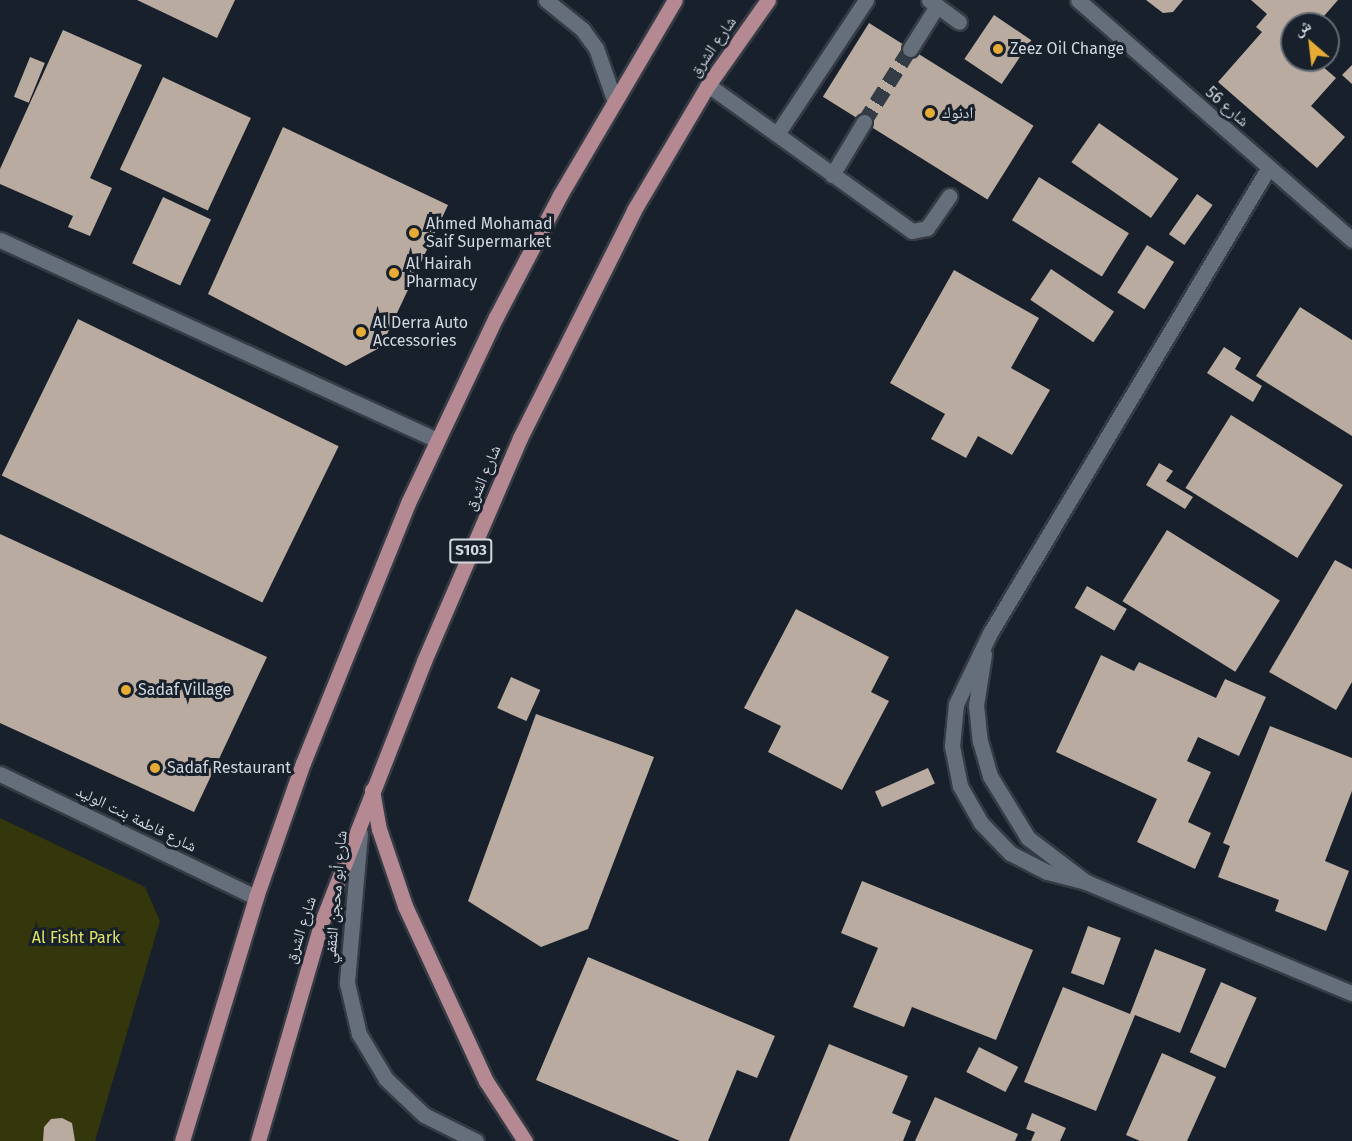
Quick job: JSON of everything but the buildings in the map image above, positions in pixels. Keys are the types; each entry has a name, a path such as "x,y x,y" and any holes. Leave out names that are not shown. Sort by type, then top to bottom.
{"main road":[{"path":"182,1141 256,897 353,632 436,440 496,316 614,99 675,0"},
{"name":"شارع الشرق","path":"258,1141 321,924 372,790 520,438 634,210 708,85 768,0"},
{"path":"372,790 382,839 405,906 486,1081 525,1141"}],"street":[{"path":"546,0 582,29 596,48 614,99"},
{"path":"777,134 866,0"},
{"name":"شارع 56","path":"1078,0 1352,240"},
{"path":"910,49 933,3 959,22"},
{"path":"708,85 912,231 927,228 949,196"},
{"path":"832,174 864,122"},
{"path":"1269,167 990,633 956,704 952,746 960,786 981,823 1010,853 1047,872 1086,882 1352,993"},
{"path":"0,240 436,440"},
{"path":"990,633 976,705 990,776 1028,837 1086,882"},
{"name":"شارع فاطمة بنت الوليد","path":"0,774 256,897"},
{"name":"شارع أبو محجن الثقفي","path":"362,816 347,983 359,1034 386,1079 424,1115 476,1141"}],"green space":[{"name":"Al Fisht Park","path":"0,818 145,887 160,921 95,1141 0,1141"}],"tunnel":[{"path":"864,122 910,49"}],"place":[{"name":"Zeez Oil Change","path":"998,49"},
{"name":"ادنوك","path":"930,113"},
{"name":"Ahmed Mohamad Saif Supermarket","path":"414,233"},
{"name":"Al Hairah Pharmacy","path":"394,273"},
{"name":"Al Derra Auto Accessories","path":"361,332"},
{"name":"Sadaf Village","path":"126,690"},
{"name":"Sadaf Restaurant","path":"155,768"}]}
